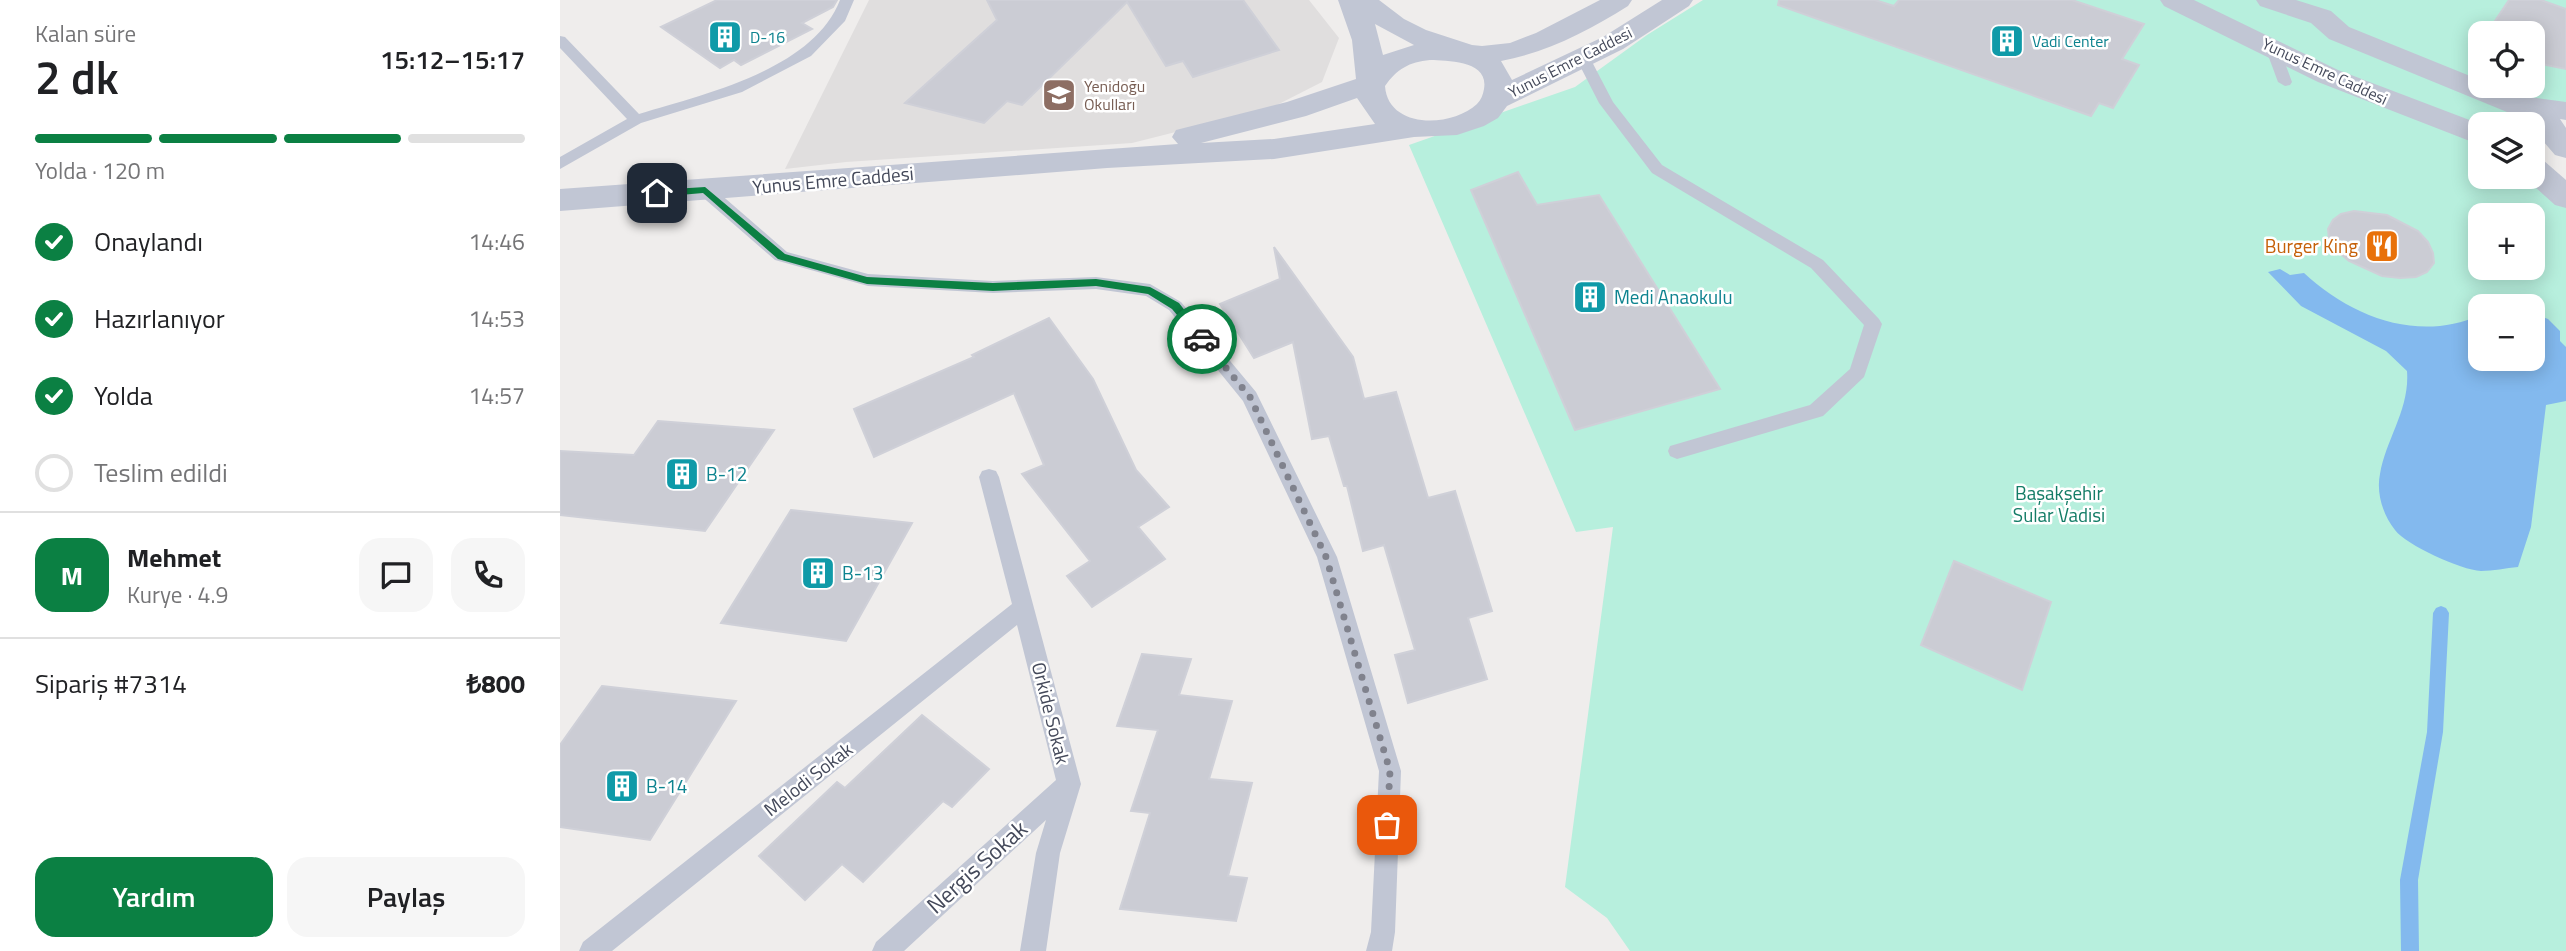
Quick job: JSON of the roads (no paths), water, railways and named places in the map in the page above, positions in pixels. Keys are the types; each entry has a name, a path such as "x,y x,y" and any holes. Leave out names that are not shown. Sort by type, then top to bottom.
{"street":[{"path":"1351,0 1368,49 1371,85"},
{"path":"1363,0 1383,19 1413,35 1466,54"},
{"name":"Yunus Emre Caddesi","path":"1495,100 1613,43 1680,0"},
{"name":"Yunus Emre Caddesi","path":"2173,0 2328,76 2386,101 2468,131"},
{"name":"Yunus Emre Caddesi","path":"1413,128 1392,122 1379,111 1371,98 1371,85 1377,74 1388,64 1403,56 1438,50 1466,54 1501,53 1556,34 1606,3"},
{"path":"2339,33 2341,46 2336,52 2326,56 2299,56 2272,47 2254,33 2251,24 2252,18 2279,4 2321,17 2339,33 2516,105 2548,125 2566,149"},
{"name":"Yunus Emre Caddesi","path":"560,200 1107,158 1274,149 1413,128 1436,129 1458,125 1478,117 1499,92 1498,79 1490,66 1466,54"},
{"name":"Yunus Emre Caddesi","path":"1107,158 1296,109 1371,85"},
{"path":"2516,105 2566,111"},
{"path":"2545,148 2566,149"},
{"path":"2545,178 2566,197"}],"lane":[{"path":"560,164 636,120 737,89 806,53 840,19 847,0"},
{"path":"560,40 636,120"},
{"path":"2272,47 2285,82"},
{"path":"1583,58 1606,103 1657,169 1817,264 1873,324 1857,372 1816,411 1676,451"},
{"path":"705,190 781,256 867,280 993,287 1096,283 1150,290 1175,306 1250,397 1326,557 1390,771 1383,932 1379,951"},
{"name":"Orkide Sokak","path":"989,477 1069,784 1048,853 1033,951"},
{"name":"Melodi Sokak","path":"592,951 1024,607"},
{"name":"Nergis Sokak","path":"885,951 1069,784"}],"water":[{"path":"2280,269 2290,275 2304,273 2343,302 2387,321 2410,326 2433,326 2468,319 2468,371 2545,371 2545,318 2560,331 2560,341 2566,347 2566,401 2546,405 2531,527 2518,567 2472,570 2435,556 2410,543 2395,530 2382,504 2379,481 2383,461 2405,398 2407,371 2386,351 2301,306 2268,272"}],"waterway":[{"path":"2410,951 2409,880 2435,732 2441,613"}],"place":[{"name":"D-16","path":"725,37"},
{"name":"Vadi Center","path":"2007,41"},
{"name":"Yenidoğu Okulları","path":"1059,95"},
{"name":"Burger King","path":"2382,246"},
{"name":"Medi Anaokulu","path":"1590,297"},
{"name":"B-12","path":"682,474"},
{"name":"B-13","path":"818,573"},
{"name":"B-14","path":"622,786"}],"park label":[{"name":"Başakşehir Sular Vadisi","path":"2059,504"}]}
